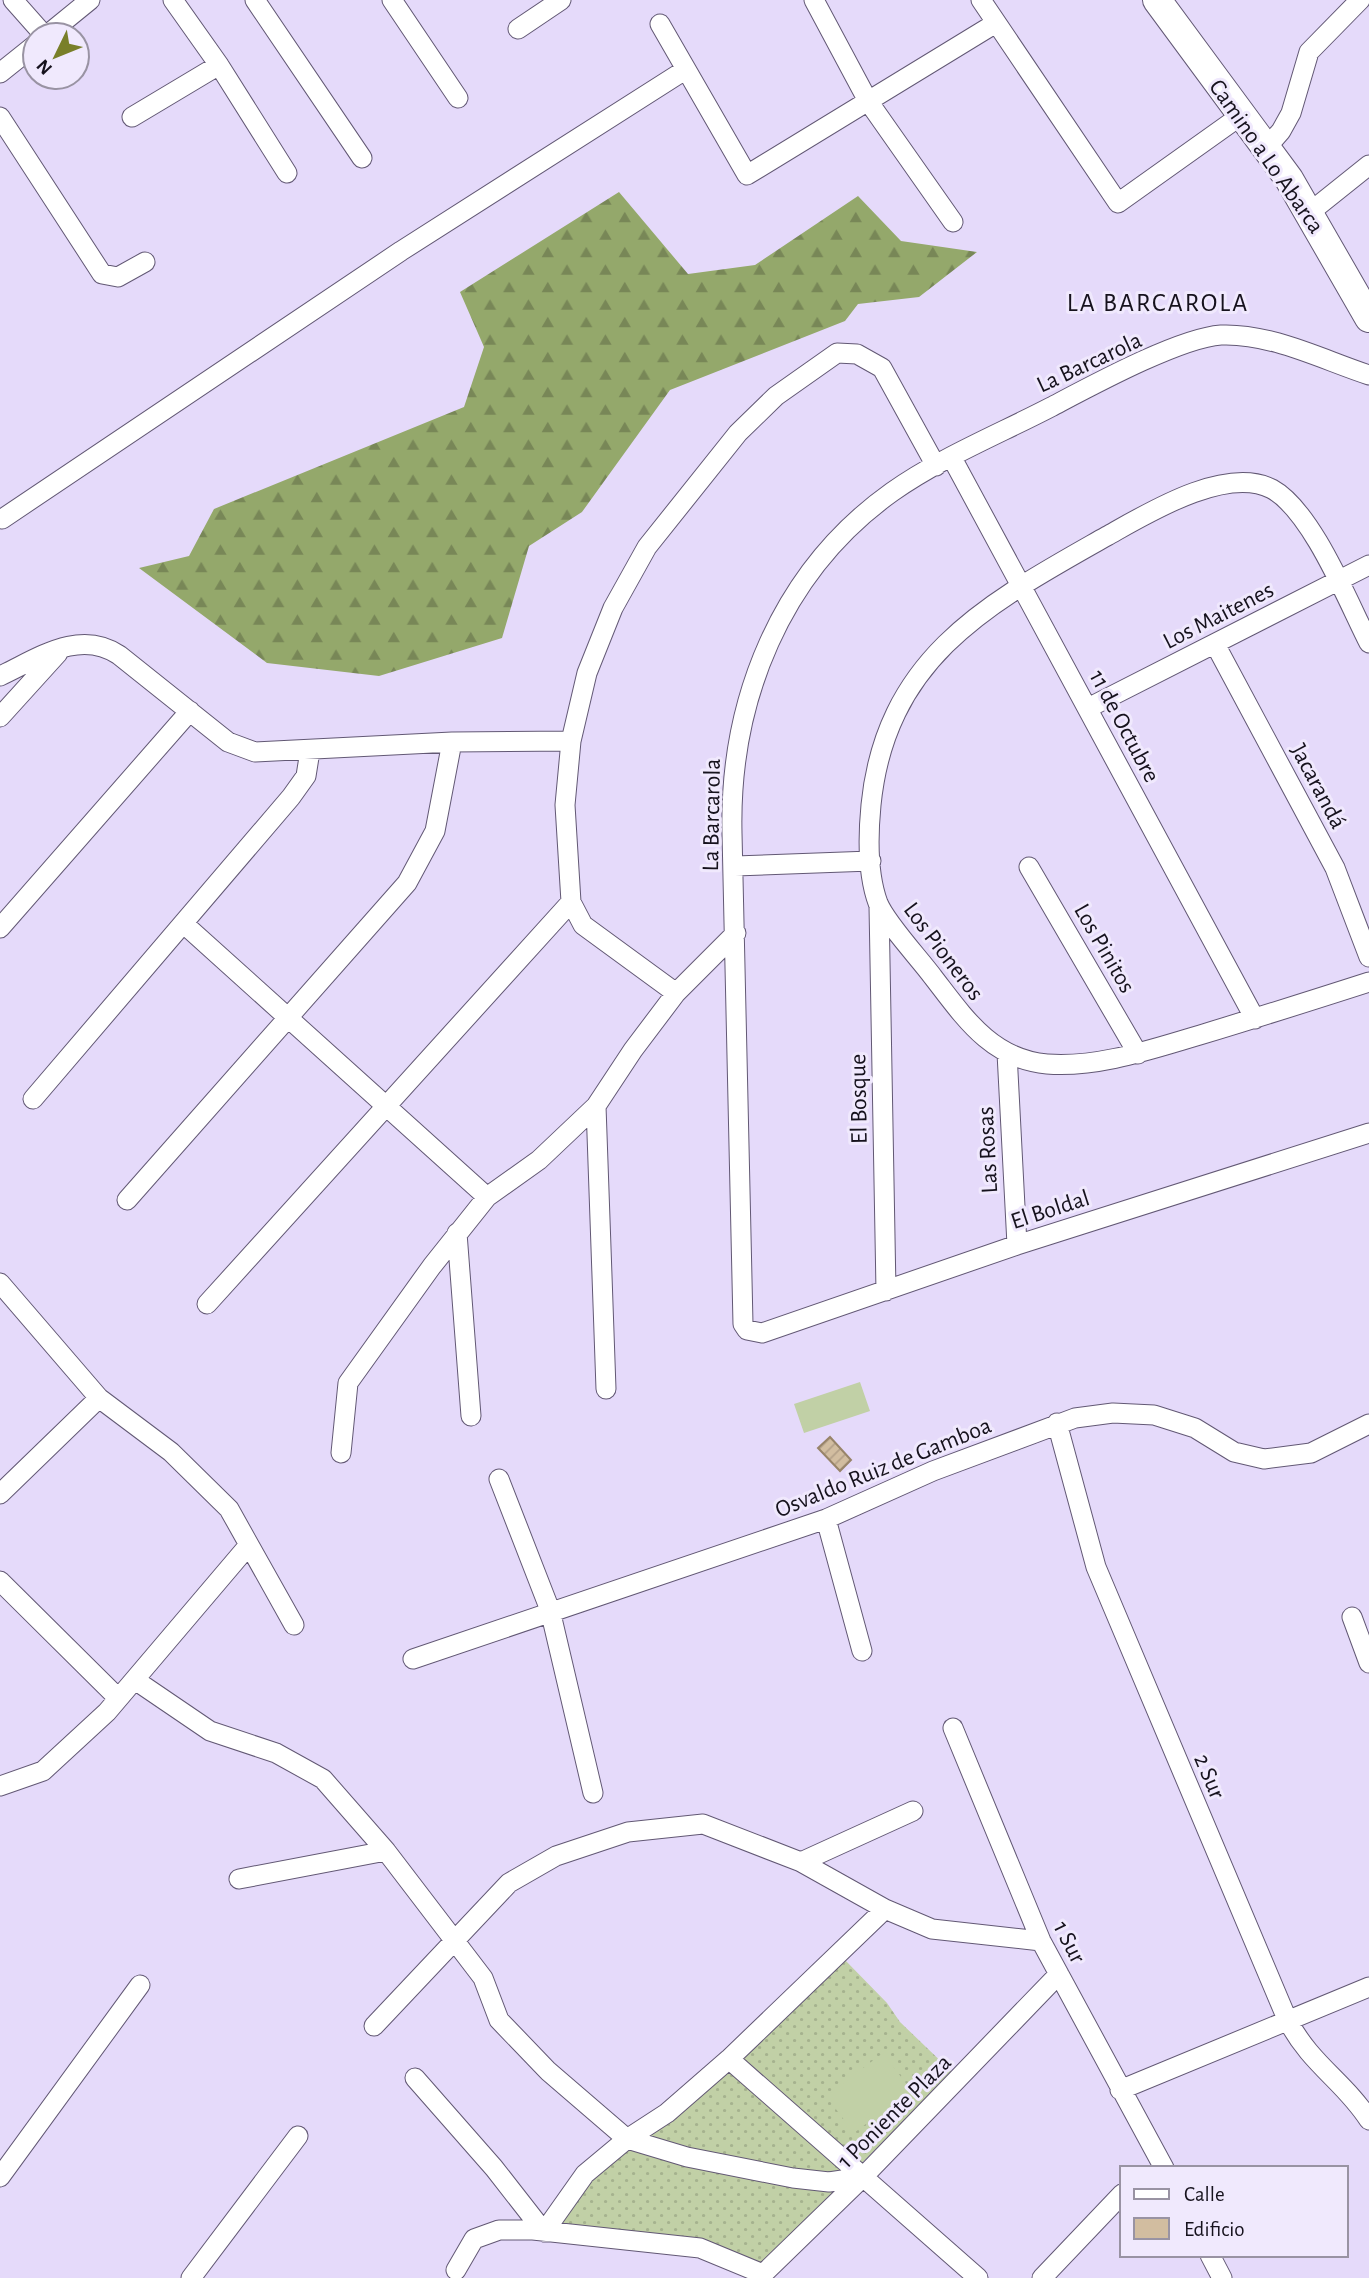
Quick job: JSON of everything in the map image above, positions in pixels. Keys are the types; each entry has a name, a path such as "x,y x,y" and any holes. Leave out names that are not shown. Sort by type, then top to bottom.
{"main road":[{"name":"Camino a Lo Abarca","path":"1157,0 1266,147 1367,309"}],"street":[{"path":"13,0 33,21"},
{"path":"64,21 90,0"},
{"path":"173,0 219,65 287,173"},
{"path":"256,0 362,158"},
{"path":"392,0 458,98"},
{"path":"518,29 561,0"},
{"path":"814,0 868,101 953,222"},
{"path":"981,0 1118,202 1243,114"},
{"path":"1266,147 1281,131 1291,113 1309,51 1360,0"},
{"path":"660,24 747,175 996,23"},
{"path":"0,74 21,57"},
{"path":"132,117 219,65"},
{"path":"2,519 401,251 685,70"},
{"path":"0,117 102,274 118,277 145,262"},
{"path":"1309,213 1369,165"},
{"name":"La Barcarola","path":"747,1330 743,1324 735,866 731,800 738,736 755,673 773,634 801,586 843,534 894,491 1104,379 1204,338 1254,337 1369,375"},
{"name":"11 de Octubre","path":"571,902 565,806 571,741 599,640 624,587 647,547 738,433 796,379 838,353 857,354 874,362 888,376 1020,586 1255,1018"},
{"name":"Los Pioneros","path":"1369,643 1304,520 1289,501 1258,484 1234,482 1174,502 1020,586 964,624 946,641 902,702 876,771 870,819 871,861 879,906 969,1024 1007,1053 1049,1064 1138,1054 1369,982"},
{"name":"Los Maitenes","path":"1088,708 1369,565"},
{"path":"0,676 64,646 84,643 107,647 228,742 245,750 310,751 452,742 571,741"},
{"name":"Jacarandá","path":"1215,644 1335,868 1369,957"},
{"path":"0,717 64,646"},
{"path":"0,928 190,711"},
{"path":"127,1200 407,883 435,831 452,742"},
{"path":"33,1099 301,784 309,768 310,751"},
{"path":"735,866 871,861"},
{"name":"Los Pinitos","path":"1029,867 1138,1054"},
{"path":"207,1304 571,902 583,925 676,993"},
{"name":"El Bosque","path":"879,906 886,1291"},
{"path":"184,924 487,1197"},
{"path":"341,1453 348,1383 457,1233 487,1197 539,1160 596,1106 633,1049 676,993 736,933"},
{"name":"Las Rosas","path":"1007,1053 1017,1245"},
{"path":"596,1106 606,1389"},
{"name":"El Boldal","path":"747,1330 762,1333 1017,1245 1369,1133"},
{"path":"457,1233 471,1416"},
{"path":"0,1283 99,1398 171,1452 229,1509 294,1625"},
{"path":"0,1494 99,1398"},
{"name":"Osvaldo Ruiz de Gamboa","path":"413,1659 550,1610 826,1518 933,1471 1057,1423 1094,1414 1154,1415 1195,1428 1234,1452 1280,1459 1311,1453 1369,1424"},
{"name":"2 Sur","path":"1057,1423 1101,1579 1287,2019 1311,2057 1354,2100 1369,2120"},
{"path":"499,1479 550,1610 593,1793"},
{"path":"826,1518 862,1651"},
{"path":"0,1786 43,1771 118,1699 248,1546"},
{"path":"0,1581 118,1699"},
{"path":"1352,1617 1369,1663"},
{"path":"135,1680 210,1731 276,1753 323,1779 386,1852 483,1978 499,2020 548,2071 627,2139 687,2157 793,2178 829,2182 863,2177"},
{"name":"1 Sur","path":"953,1728 1041,1941 1156,2164"},
{"path":"801,1861 912,1811"},
{"path":"374,2026 509,1883 556,1856 628,1832 703,1824 801,1861 885,1909 932,1929 1041,1941"},
{"path":"239,1879 386,1852"},
{"path":"544,2231 585,2174 627,2139 667,2113 729,2059 885,1909"},
{"name":"1 Poniente Plaza","path":"761,2276 863,2177 1059,1974"},
{"path":"0,2177 140,1985"},
{"path":"1120,2090 1369,1987"},
{"path":"729,2059 978,2278"},
{"path":"415,2078 494,2168 544,2231"},
{"path":"191,2278 298,2136"},
{"path":"1042,2278 1120,2196"},
{"path":"456,2270 474,2239 499,2230 544,2231 700,2248 761,2276"},
{"path":"1211,2257 1222,2278"}],"green space":[{"path":"619,192 688,274 755,265 858,196 901,241 977,252 919,297 858,304 845,321 670,390 582,512 529,546 502,638 379,676 267,663 139,568 189,556 214,509 464,407 484,347 460,292"},
{"path":"860,1382 870,1411 804,1433 794,1404"},
{"path":"844,1959 887,2003 900,2022 952,2072 762,2264 558,2223 575,2195"},
{"path":"883,2053 911,2090 854,2133 826,2096"}],"building":[{"path":"830,1437 851,1460 840,1471 818,1448"}],"district":[{"name":"LA BARCAROLA","path":"1158,302"}]}
